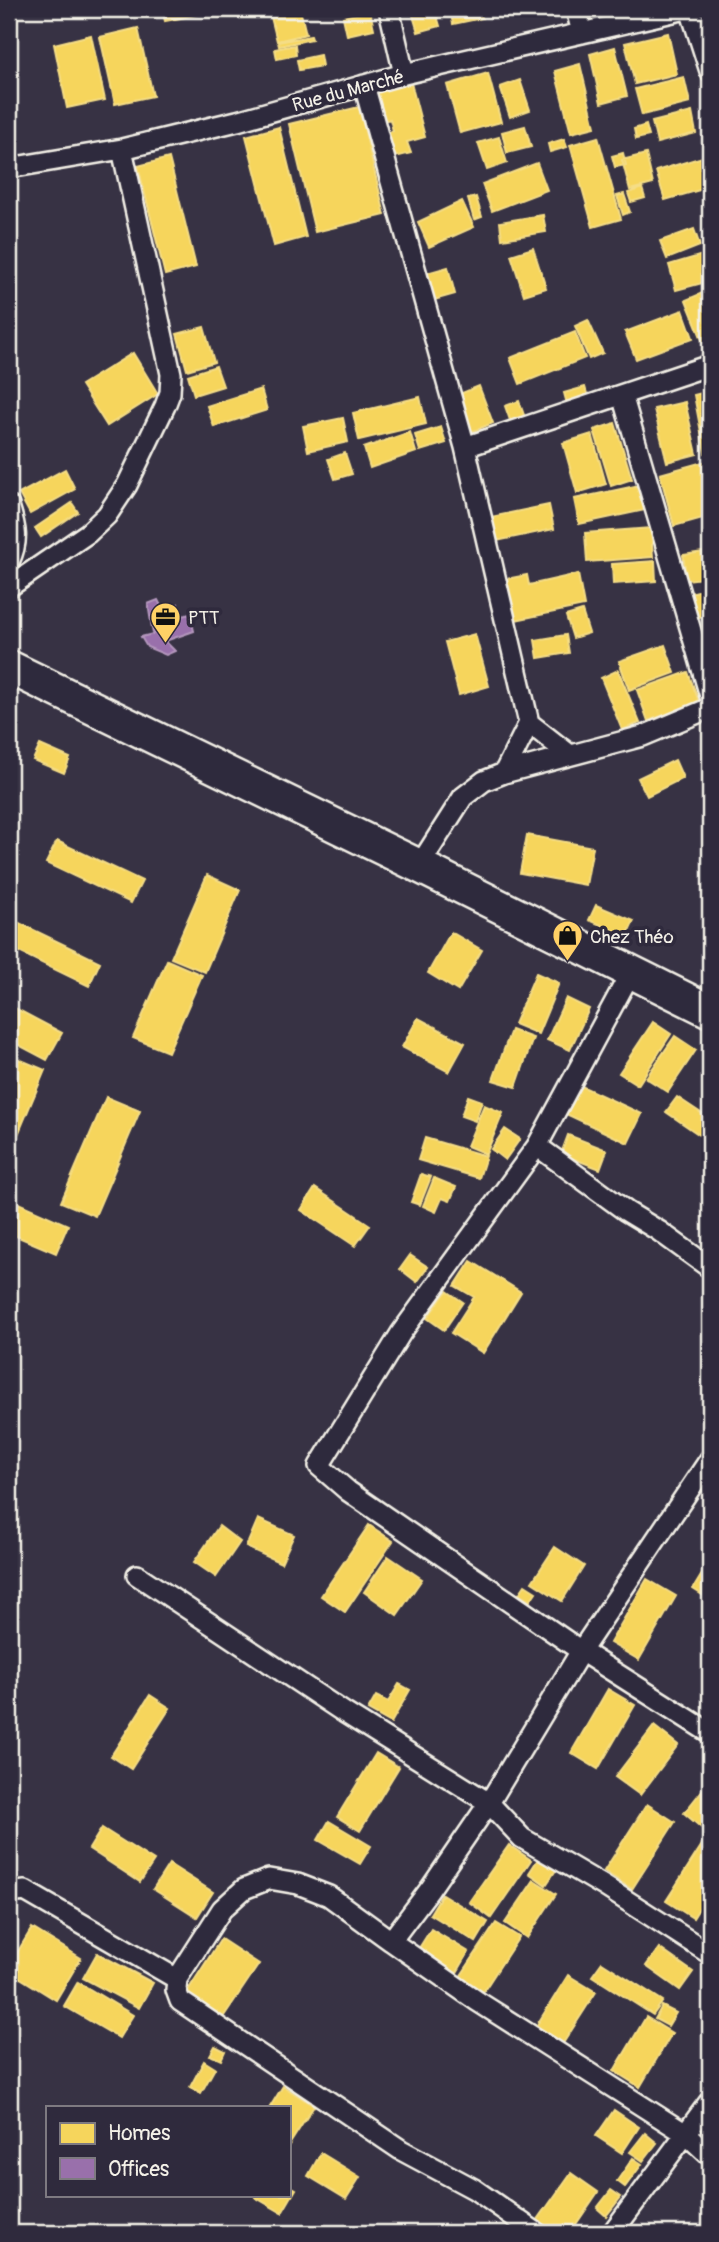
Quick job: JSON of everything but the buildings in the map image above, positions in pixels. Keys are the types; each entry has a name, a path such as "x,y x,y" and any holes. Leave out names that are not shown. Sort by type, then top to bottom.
{"main road":[{"path":"9,667 710,1011"}],"street":[{"path":"389,9 404,74"},
{"path":"576,9 582,33"},
{"path":"688,9 710,71"},
{"name":"Rue du Marché","path":"9,168 122,149 237,121 404,74 688,9"},
{"path":"364,85 464,447 529,723 570,755"},
{"path":"9,587 88,533 107,516 127,485 170,393 171,374 122,149"},
{"path":"464,447 710,365"},
{"path":"622,395 710,696"},
{"path":"9,506 17,540 9,562"},
{"path":"419,866 463,797 484,781 504,773 643,736 710,708"},
{"path":"504,773 529,723"},
{"path":"631,972 537,1146 401,1333 319,1466 348,1491 581,1651 710,1733"},
{"path":"537,1146 710,1268"},
{"path":"391,1941 488,1803 581,1651 710,1459"},
{"path":"137,1575 345,1713 488,1803 522,1838 604,1886 710,1954"},
{"path":"537,2233 474,2189 390,2142 180,2001 176,1990 177,1979 222,1909 244,1889 269,1880 298,1884 329,1896 477,2001 686,2134 710,2155"},
{"path":"9,1894 25,1891 177,1979"},
{"path":"612,2233 710,2101"}],"place":[{"name":"PTT","path":"165,644"},
{"name":"Chez Théo","path":"567,963"}]}
